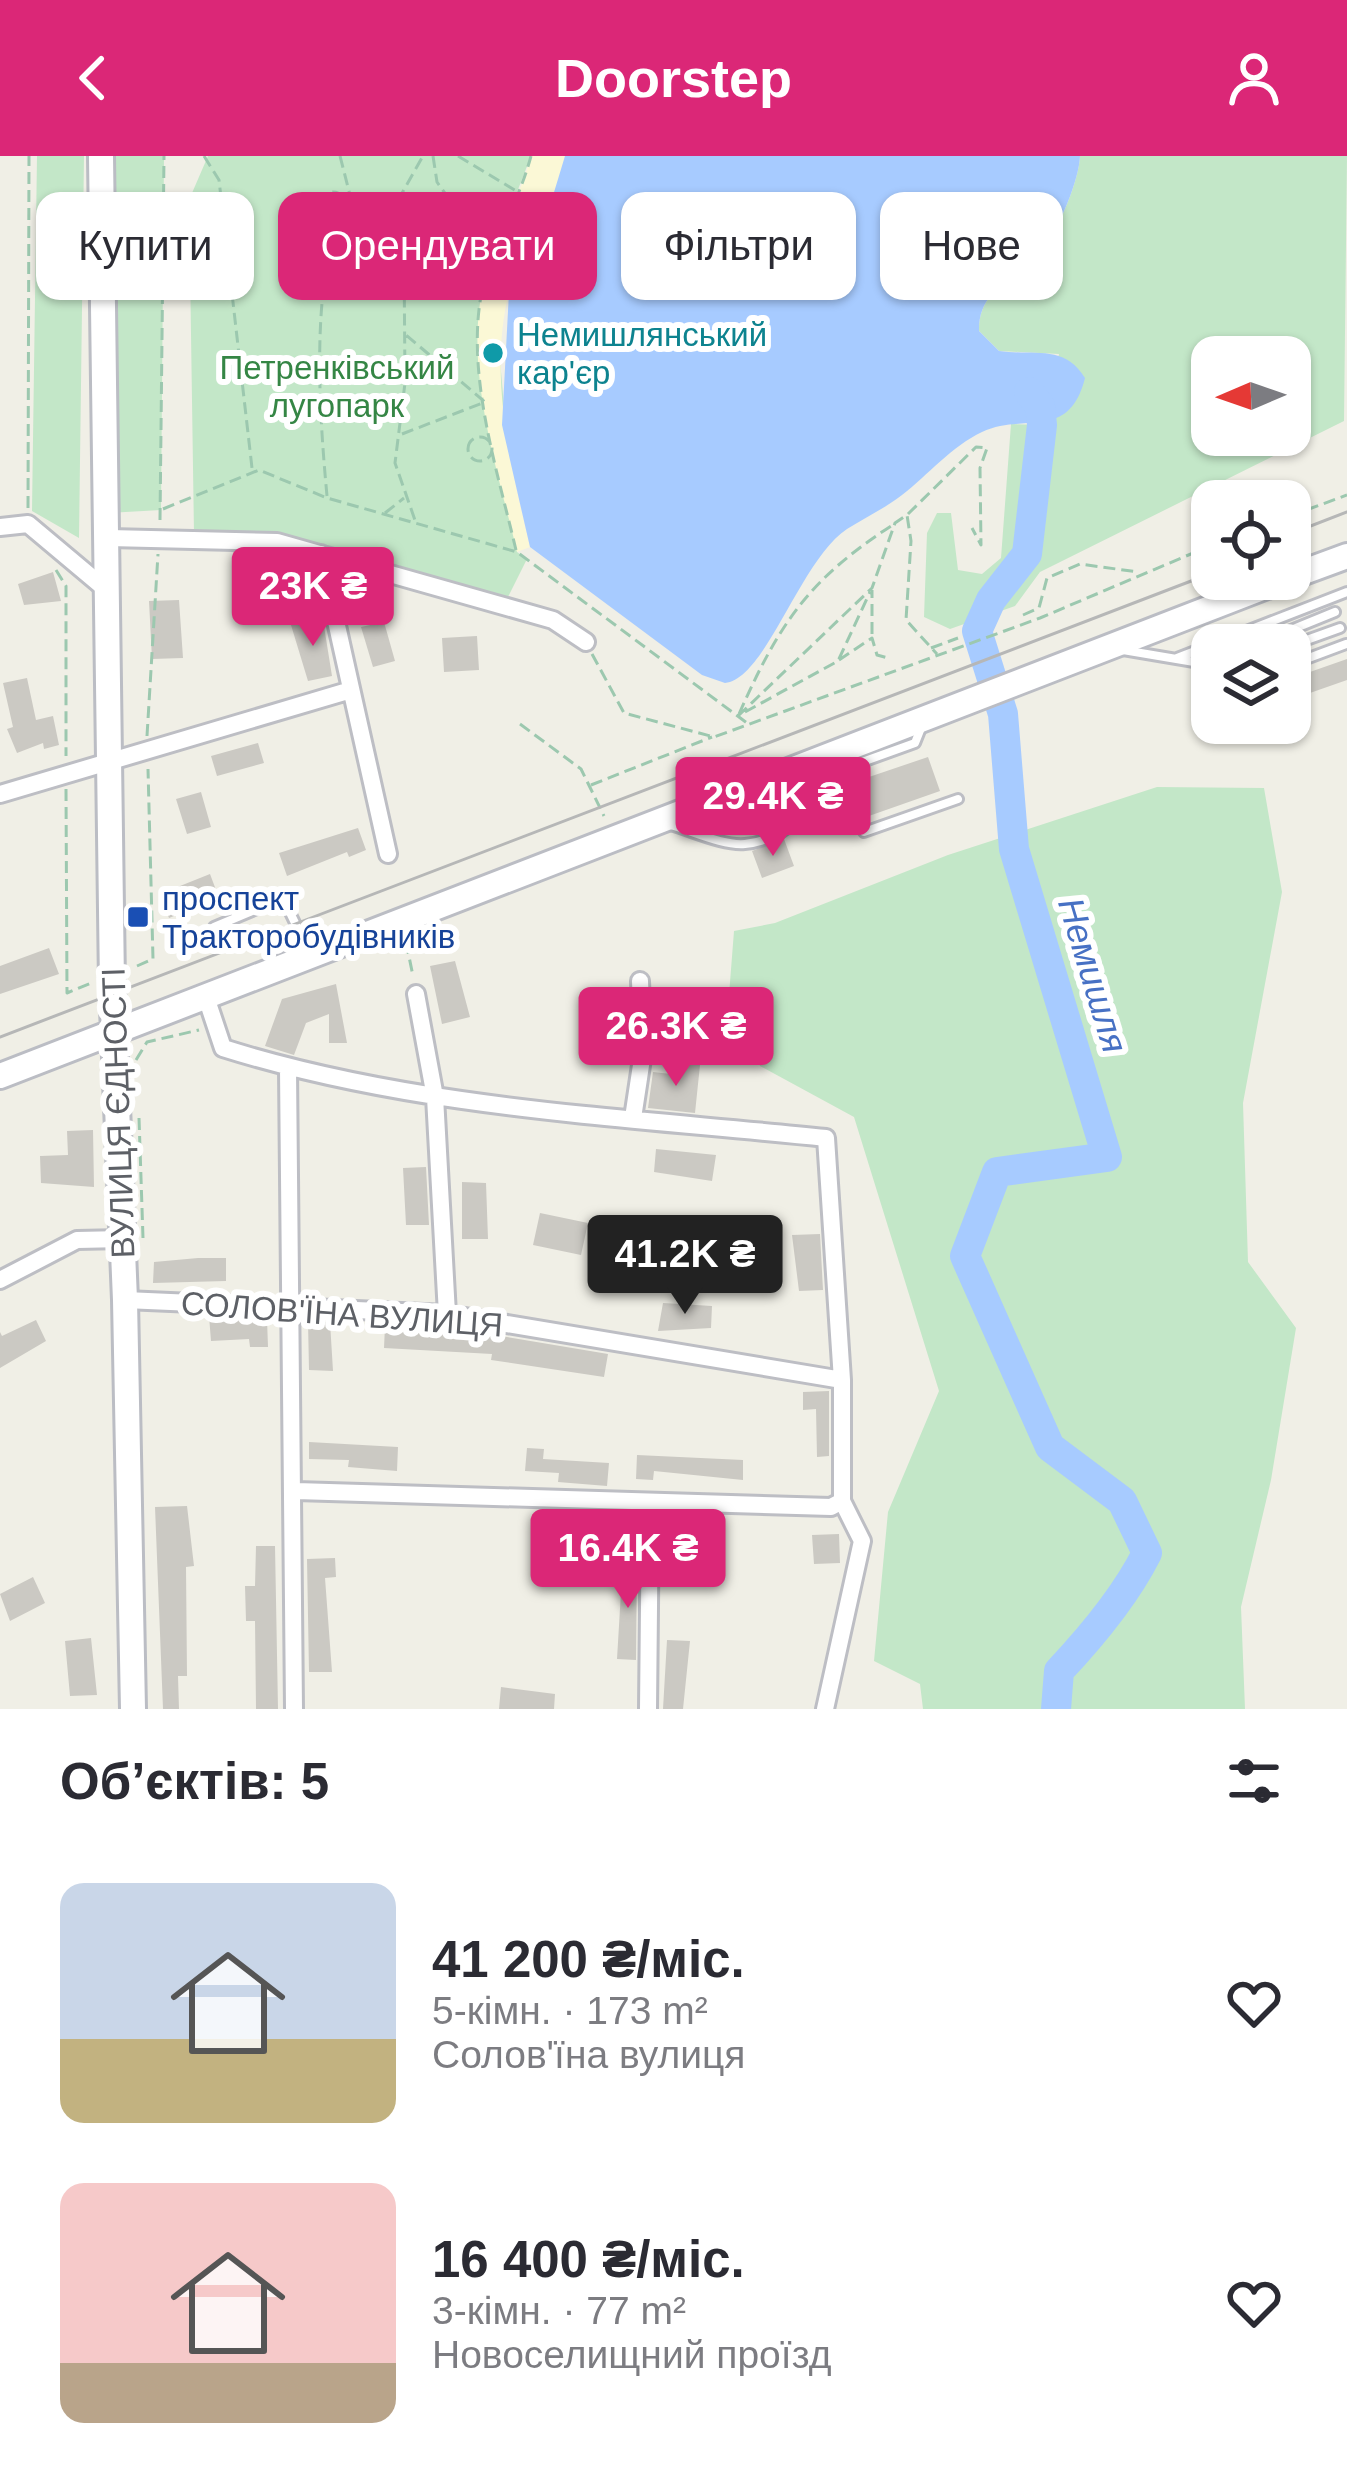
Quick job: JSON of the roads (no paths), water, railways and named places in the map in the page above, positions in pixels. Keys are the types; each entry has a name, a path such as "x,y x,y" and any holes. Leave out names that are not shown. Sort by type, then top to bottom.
{"main road":[{"name":"ВУЛИЦЯ ЄДНОСТІ","path":"100,156 115,1032 133,1709"},
{"path":"1311,569 1347,556"},
{"path":"0,1076 652,820 830,766 920,718 1229,600"}],"street":[{"path":"0,527 28,524 109,592"},
{"path":"109,538 277,542 554,620 586,642"},
{"path":"321,554 388,854"},
{"path":"0,794 352,690"},
{"path":"633,1118 643,1052 640,981"},
{"path":"416,994 435,1097 447,1314"},
{"path":"206,997 223,1048 288,1069 435,1097 826,1138 842,1380 842,1501 862,1541 825,1709"},
{"path":"288,1069 296,1491 294,1709"},
{"path":"0,1280 77,1240 123,1239"},
{"name":"СОЛОВ'ЇНА ВУЛИЦЯ","path":"125,1300 447,1314 842,1380"},
{"path":"296,1491 650,1504 832,1507 842,1501"},
{"path":"648,1709 650,1504"}],"lane":[{"path":"1177,658 1347,592"},
{"path":"1306,624 1335,612"},
{"path":"1311,638 1340,628"},
{"path":"1311,656 1346,644"},
{"path":"1104,647 1191,661"},
{"path":"830,766 864,832 958,799"},
{"path":"652,820 744,844 797,824 830,766"},
{"path":"214,927 283,898 310,956"}],"water":[{"path":"565,156 1080,156 1063,214 1063,192 880,192 880,300 988,300 979,331 999,351 1068,360 1085,378 1078,398 1056,418 998,427 960,445 902,495 830,544 755,662 740,677 725,683 702,675 530,547 502,425 509,300 597,300 597,192 554,192"}],"waterway":[{"name":"Немишля","path":"1029,392 1040,406 1042,425 1027,554 991,600 977,631 1003,714 1014,849 1107,1157 997,1172 965,1256 1050,1447 1122,1501 1147,1553 1107,1615 1059,1671 1056,1709"}],"tram line":[{"path":"1311,526 1347,512"},
{"path":"0,1037 1191,581"}],"place":[{"name":"Немишлянський кар'єр","path":"493,353"},
{"name":"проспект Тракторобудівників","path":"138,917"}],"park label":[{"name":"Петренківський лугопарк","path":"337,386"}]}
